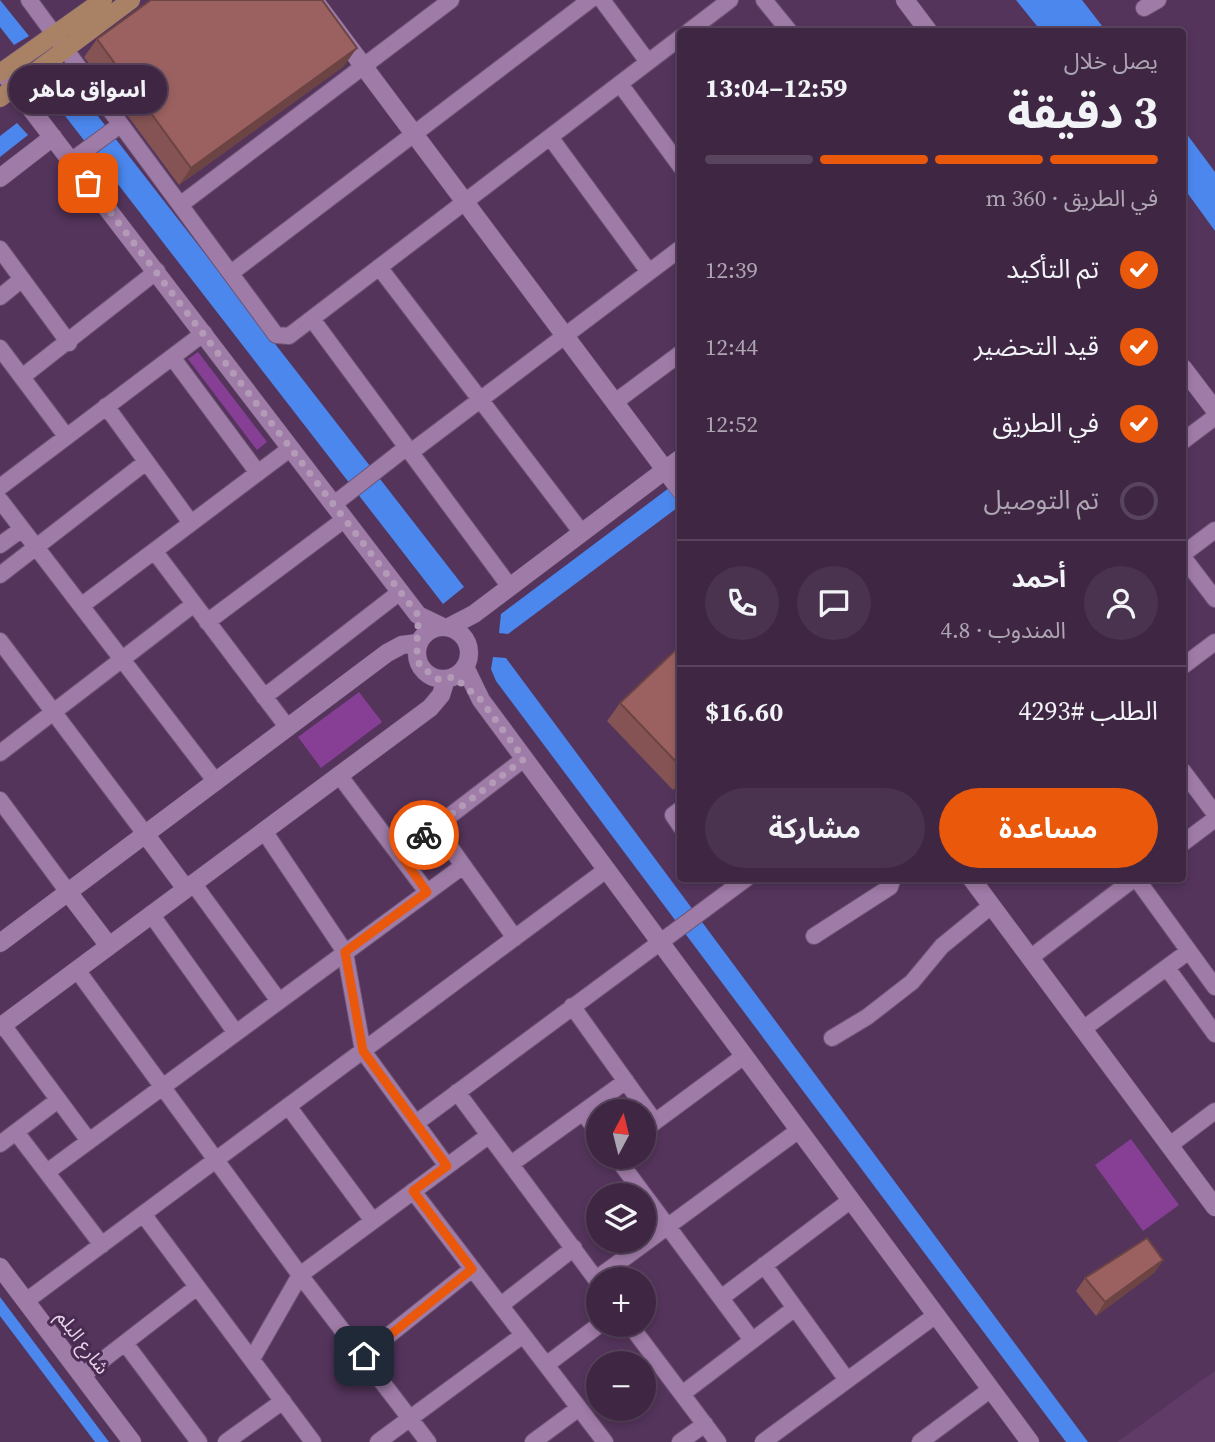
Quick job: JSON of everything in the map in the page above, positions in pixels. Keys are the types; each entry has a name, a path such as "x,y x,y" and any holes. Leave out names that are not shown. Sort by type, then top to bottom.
{"main road":[{"path":"1,71 103,0"},
{"path":"7,93 131,0"}],"street":[{"path":"29,0 276,335 289,336 677,40"},
{"path":"314,0 677,486"},
{"path":"231,272 590,0"},
{"path":"602,0 648,62"},
{"path":"693,28 730,0"},
{"path":"764,0 787,28"},
{"path":"905,0 926,28"},
{"path":"180,205 364,66 440,3"},
{"path":"1,71 7,93 53,137 418,615 464,636 468,644"},
{"path":"620,84 677,162"},
{"path":"71,161 120,125"},
{"path":"0,178 53,137"},
{"path":"550,137 649,272"},
{"path":"0,249 69,343"},
{"path":"334,504 481,399 677,251"},
{"path":"379,267 582,533"},
{"path":"22,377 69,343 157,271"},
{"path":"0,297 22,279"},
{"path":"312,319 510,587"},
{"path":"0,487 204,333"},
{"path":"0,348 66,436"},
{"path":"615,402 677,356"},
{"path":"172,357 258,473"},
{"path":"1186,371 1212,401"},
{"path":"106,407 191,523"},
{"path":"1186,439 1215,416"},
{"path":"81,606 291,448"},
{"path":"0,943 387,653 402,645 419,641 433,628 445,627 474,614 677,461"},
{"path":"0,575 146,462"},
{"path":"0,500 216,782"},
{"path":"207,622 345,519"},
{"path":"0,545 22,528"},
{"path":"1186,554 1215,530"},
{"path":"155,552 288,728"},
{"path":"1186,560 1215,599"},
{"path":"264,697 400,592"},
{"path":"0,753 194,604"},
{"path":"89,1141 2,1026 430,708 469,656 468,644 474,614"},
{"path":"418,615 420,666 431,677 455,674"},
{"path":"0,641 146,835 190,886 279,1001"},
{"path":"1186,664 1213,648"},
{"path":"455,674 481,700 1030,1442"},
{"path":"400,854 524,759"},
{"path":"339,775 427,892"},
{"path":"1186,775 1215,816 1186,840"},
{"path":"0,800 108,946"},
{"path":"435,827 515,938"},
{"path":"264,831 345,952 363,1051 447,1166"},
{"path":"47,1172 463,866"},
{"path":"26,1301 607,870"},
{"path":"721,882 728,893"},
{"path":"416,1124 742,882"},
{"path":"814,936 890,887 891,882"},
{"path":"979,882 991,906 1215,1208"},
{"path":"1030,958 1131,882"},
{"path":"1139,882 1215,987"},
{"path":"832,1038 867,1017 912,982 942,946 991,906"},
{"path":"151,914 236,1033"},
{"path":"1083,1029 1189,951"},
{"path":"1167,968 1215,1034"},
{"path":"77,970 218,1159 300,1275 428,1442"},
{"path":"1196,1007 1215,993"},
{"path":"572,1006 626,1081 635,1099"},
{"path":"656,1121 744,1056"},
{"path":"511,1164 626,1081"},
{"path":"457,1092 587,1267"},
{"path":"0,1144 58,1100"},
{"path":"288,1107 373,1221"},
{"path":"1170,1145 1215,1111"},
{"path":"583,1112 586,1116"},
{"path":"614,1267 799,1130"},
{"path":"16,1132 102,1245"},
{"path":"251,1359 300,1275 488,1136"},
{"path":"626,1169 752,1340"},
{"path":"413,1191 605,1442"},
{"path":"721,1298 851,1200"},
{"path":"143,1214 313,1442"},
{"path":"500,1305 573,1248"},
{"path":"764,1265 847,1380"},
{"name":"شارع البلم","path":"0,1267 132,1442"},
{"path":"364,1356 472,1269"},
{"path":"82,1376 197,1287"},
{"path":"682,1394 794,1308"},
{"path":"763,1442 936,1315"},
{"path":"378,1442 523,1335"},
{"path":"546,1365 586,1335"},
{"path":"640,1337 718,1442"},
{"path":"125,1343 199,1442"},
{"path":"920,1442 991,1389"},
{"path":"226,1442 283,1401"},
{"path":"533,1442 579,1408"},
{"path":"680,1442 705,1424"}],"shaded area":[{"path":"198,352 267,442 257,450 188,359"},
{"path":"359,692 382,722 321,768 298,737"},
{"path":"1131,1139 1179,1205 1143,1231 1095,1165"},
{"path":"1215,1371 1215,1442 1117,1442"}],"water":[{"path":"0,0 29,36 14,45 0,27"},
{"path":"1016,0 1082,0 1104,28 1039,28"},
{"path":"66,75 464,587 443,604 45,90"},
{"path":"17,123 28,135 0,157 0,136"},
{"path":"1186,133 1215,172 1215,231 1186,191"},
{"path":"677,482 677,508 508,634 499,633 501,614"},
{"path":"493,657 506,658 1088,1442 1066,1442 496,681 491,669"},
{"path":"0,1297 109,1442 95,1442 0,1316"}],"building":[{"path":"151,0 322,0 357,48 191,168 97,39"},
{"path":"677,649 677,763 620,703"},
{"path":"1147,1238 1163,1260 1105,1302 1085,1278"}],"way so far":[{"path":"88,183 418,615 420,639 416,651 424,672 438,679 454,677 481,700 524,759 424,835"}],"place":[{"name":"اسواق ماهر","path":"88,183"}],"route":[{"path":"364,1356 472,1269 413,1191 447,1166 363,1051 345,952 427,892 400,854 424,835"}]}
